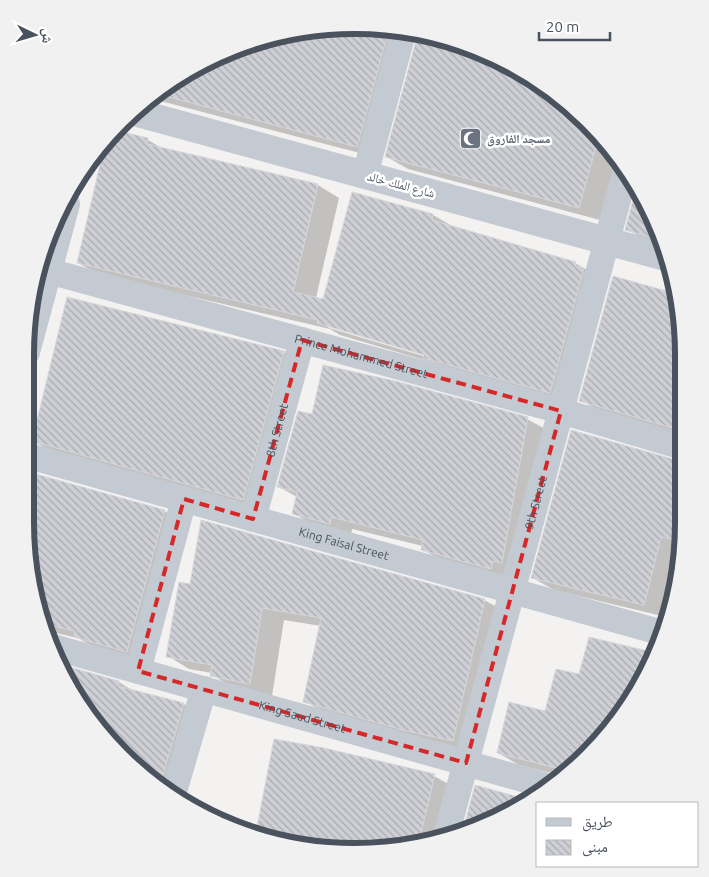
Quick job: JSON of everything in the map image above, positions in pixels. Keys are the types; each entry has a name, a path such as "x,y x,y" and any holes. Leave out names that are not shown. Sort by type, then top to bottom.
{"street":[{"path":"364,175 402,37"},
{"name":"شارع الملك خالد","path":"142,114 659,255"},
{"name":"9th Street","path":"448,829 623,180"},
{"name":"Prince Mohammed Street","path":"45,270 560,411 675,445"},
{"name":"8th Street","path":"253,519 302,340"},
{"name":"King Faisal Street","path":"34,457 512,592 657,630"},
{"path":"138,671 184,499"},
{"name":"King Saud Street","path":"60,649 540,784"},
{"path":"175,788 204,689"}],"highlighted area":[{"path":"302,340 561,411 466,763 138,671 184,499 253,519"}],"building":[{"path":"334,34 387,35 357,147 165,96 213,67 232,58 271,45 313,36"},
{"path":"416,40 477,58 515,77 566,113 597,144 579,208 385,157"},
{"path":"124,132 148,138 147,144 318,184 293,292 323,299 352,192 433,214 432,220 576,262 575,266 584,268 550,393 423,358 424,355 317,323 318,320 77,263 102,157"},
{"path":"634,197 653,238 625,230"},
{"path":"613,276 669,292 675,334 675,429 579,401"},
{"path":"67,297 284,351 243,500 34,442 34,433"},
{"path":"323,365 395,381 528,417 502,563 493,561 491,569 421,550 423,540 331,517 330,524 292,514 297,492 277,487 298,411 312,414"},
{"path":"571,430 675,460 675,540 661,537 644,605 531,578"},
{"path":"34,474 165,510 127,652 74,637 75,631 51,626 45,606 36,564 34,543"},
{"path":"201,520 485,599 453,741 403,730 303,702 321,618 262,608 250,684 210,676 212,665 166,657 179,582 190,584"},
{"path":"589,637 648,651 632,683 609,718 596,734 560,769 497,753 509,702 545,711 556,669 579,674"},
{"path":"68,667 119,681 118,686 184,703 162,779 143,764 113,734 88,701"},
{"path":"274,739 324,748 435,774 420,836 375,843 334,843 292,837 257,828"},
{"path":"475,785 519,797 496,810 465,823"}],"place":[{"name":"مسجد الفاروق","path":"471,139"}]}
